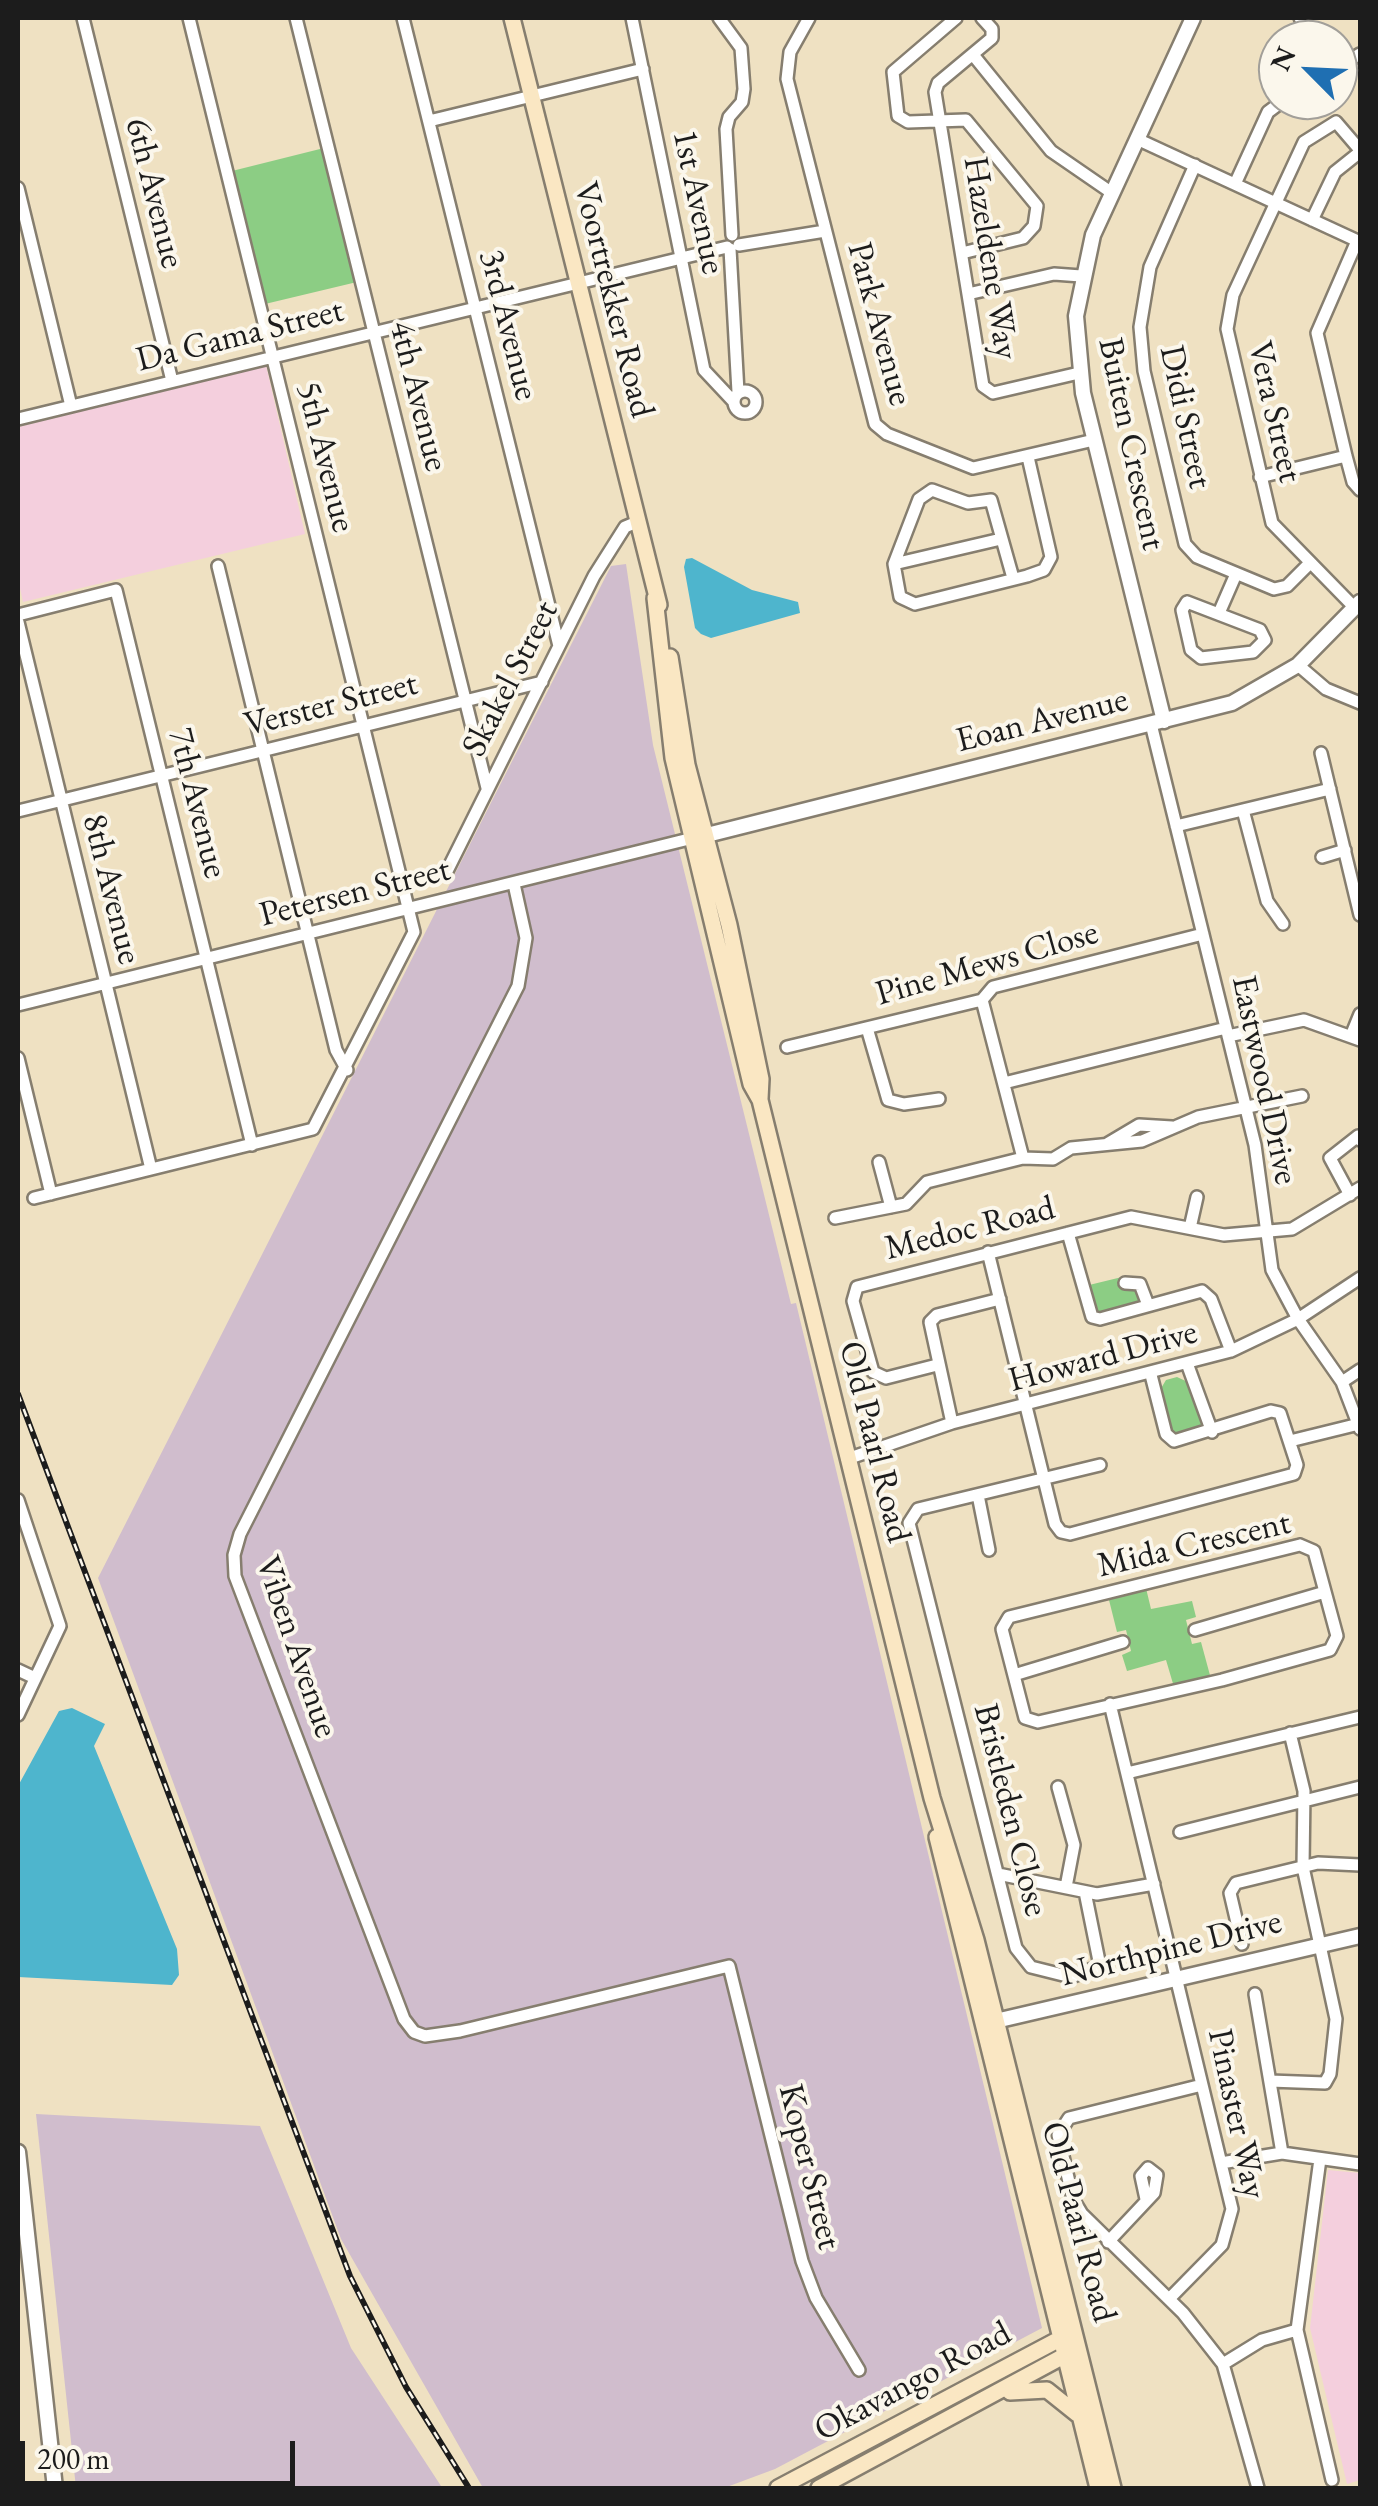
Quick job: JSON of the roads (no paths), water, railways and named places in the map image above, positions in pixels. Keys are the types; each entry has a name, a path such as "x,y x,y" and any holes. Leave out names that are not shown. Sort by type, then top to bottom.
{"main road":[{"name":"Voortrekker Road","path":"512,18 655,598 667,724 700,837"},
{"name":"Old Paarl Road","path":"700,837 760,1079 760,1100 932,1798 950,1848 990,2022 1113,2488"},
{"name":"Okavango Road","path":"819,2488 1065,2354 1073,2338"},
{"name":"Okavango Road","path":"778,2488 1073,2338"},
{"name":"Old Paarl Road","path":"1065,2354 1098,2488"},
{"path":"992,2397 1028,2388 1048,2390 1065,2400 1082,2419"}],"street":[{"name":"6th Avenue","path":"83,18 172,381"},
{"name":"5th Avenue","path":"189,18 410,910"},
{"name":"4th Avenue","path":"296,18 488,788"},
{"name":"3rd Avenue","path":"403,18 559,646"},
{"name":"1st Avenue","path":"632,18 704,370 721,391 739,395 733,243"},
{"path":"720,18 741,48 744,88 742,102 729,117 726,129 733,243"},
{"name":"Park Avenue","path":"809,18 790,52 786,72 875,424 887,434 965,467 988,468 1094,440"},
{"path":"956,18 893,72 901,120 961,118 972,124 1037,206 1034,226 1023,238 962,254"},
{"name":"Hazeldene Way","path":"982,18 993,34 974,56 936,87 985,389 993,393 1079,373"},
{"name":"Buiten Crescent","path":"1158,723 1079,373 1076,332 1082,276 1112,193 1188,19"},
{"name":"Hazeldene Way","path":"974,56 1051,150 1112,193"},
{"path":"429,121 643,68"},
{"path":"1235,184 1264,120"},
{"name":"Vera Street","path":"1358,605 1274,528 1228,347 1227,320 1233,295 1307,139 1339,123 1360,151"},
{"path":"1137,138 1359,242 1316,333 1346,456 1360,490"},
{"path":"1312,220 1334,172 1360,151"},
{"name":"Didi Street","path":"1195,166 1150,267 1140,342 1185,544 1196,557 1278,588 1290,583 1309,564"},
{"path":"18,188 71,406"},
{"name":"Da Gama Street","path":"18,420 733,243 825,231"},
{"path":"968,294 1054,274 1082,276"},
{"path":"1260,477 1346,456"},
{"path":"1012,578 991,500 968,504 928,490 919,500 894,564 900,598 905,602 1012,578 1044,570 1051,557 1028,457"},
{"name":"Skakel Street","path":"447,871 615,540 625,526 636,522"},
{"path":"894,564 1001,539"},
{"path":"218,566 336,1050 346,1070"},
{"path":"1220,613 1236,574"},
{"name":"7th Avenue","path":"18,615 116,590 252,1146"},
{"path":"1190,602 1220,613 1262,631 1263,644 1253,652 1209,660 1198,656 1191,650 1183,606 1190,602"},
{"name":"Eoan Avenue","path":"700,837 1241,700 1298,664 1358,605"},
{"name":"8th Avenue","path":"18,622 152,1169"},
{"path":"1298,664 1326,689 1360,703"},
{"name":"Verster Street","path":"18,811 542,682"},
{"name":"Eastwood Drive","path":"1158,723 1176,826 1262,1181 1272,1270 1298,1319 1342,1382 1360,1427"},
{"path":"1321,753 1360,911"},
{"path":"1176,826 1330,789"},
{"path":"1242,810 1267,901 1283,924"},
{"name":"Petersen Street","path":"18,1005 700,837"},
{"path":"1322,857 1344,850"},
{"name":"Viben Avenue","path":"514,884 526,938 518,986 240,1534 234,1555 235,1576 404,2019 414,2032 429,2036 460,2031 729,1966"},
{"path":"34,1198 313,1129 412,941 410,910"},
{"name":"Pine Mews Close","path":"787,1048 982,1000 994,987 1203,934"},
{"path":"982,1000 1024,1158"},
{"path":"1004,1082 1227,1032 1304,1020 1356,1038 1360,1014"},
{"path":"867,1028 888,1100 904,1104 939,1098"},
{"path":"18,1058 51,1194"},
{"path":"835,1218 907,1202 927,1182 1024,1158 1042,1161 1071,1148 1142,1141 1164,1135 1198,1117 1302,1096"},
{"path":"1107,1144 1136,1126 1172,1128"},
{"path":"1136,1126 1142,1141"},
{"path":"1355,1191 1330,1158 1360,1135"},
{"path":"879,1162 891,1207"},
{"name":"Medoc Road","path":"937,1365 886,1378 876,1374 854,1293 863,1284 1138,1216 1224,1235 1300,1227 1355,1191"},
{"path":"1190,1228 1197,1197"},
{"path":"1068,1232 1090,1314 1100,1319 1204,1292 1231,1352"},
{"path":"988,1252 1056,1527 1070,1534 1290,1479 1296,1468 1283,1415 1274,1410 1178,1442 1168,1438 1150,1375"},
{"name":"Howard Drive","path":"847,1458 952,1423 1231,1352 1298,1319 1360,1278"},
{"path":"1125,1282 1140,1284 1148,1306"},
{"path":"952,1423 928,1330 932,1319 1000,1299"},
{"path":"1188,1366 1212,1432"},
{"path":"1342,1382 1360,1370"},
{"path":"1290,1441 1360,1427"},
{"path":"989,1550 978,1495 1100,1466"},
{"name":"Bristleden Close","path":"978,1495 918,1509 910,1517 1022,1960 1050,1975 1072,1976 1100,1966 1085,1892"},
{"path":"18,1500 60,1618 58,1634 18,1714"},
{"name":"Mida Crescent","path":"1304,1544 1314,1551 1336,1636 1330,1650 1222,1680 1031,1722 1024,1714 1014,1675 1002,1629 1007,1618 1126,1585 1304,1544"},
{"path":"1195,1630 1325,1592"},
{"path":"1014,1675 1123,1642"},
{"path":"18,1670 36,1678"},
{"name":"Pinaster Way","path":"1110,1704 1232,2209 1228,2232 1217,2250 1169,2300"},
{"path":"1127,1773 1360,1716"},
{"path":"1270,2081 1316,2086 1329,2078 1335,2002 1303,1866 1303,1803 1290,1734"},
{"path":"1058,1787 1074,1845 1066,1887"},
{"path":"1180,1832 1360,1787"},
{"path":"1242,1944 1232,1887 1318,1862 1360,1865"},
{"path":"998,1874 1114,1894 1154,1884"},
{"name":"Northpine Drive","path":"990,2022 1360,1936"},
{"name":"Koper Street","path":"729,1966 802,2262 816,2298 860,2370"},
{"path":"1255,1994 1282,2154"},
{"path":"1202,2085 1069,2118 1058,2135 1074,2199 1108,2242 1169,2300 1223,2364 1258,2488"},
{"path":"18,2152 55,2488"},
{"path":"1221,2164 1282,2154 1360,2164"},
{"path":"1320,2159 1297,2330 1332,2480"},
{"path":"1108,2242 1146,2199"},
{"path":"1223,2364 1262,2340 1297,2330"}],"water":[{"path":"692,558 752,590 798,602 800,613 711,638 701,634 695,628 684,567 686,559"},
{"path":"72,1708 105,1724 94,1746 177,1949 179,1975 172,1985 18,1977 18,1786 59,1711"}],"railway":[{"path":"18,1394 350,2276 406,2387 469,2488"}]}
